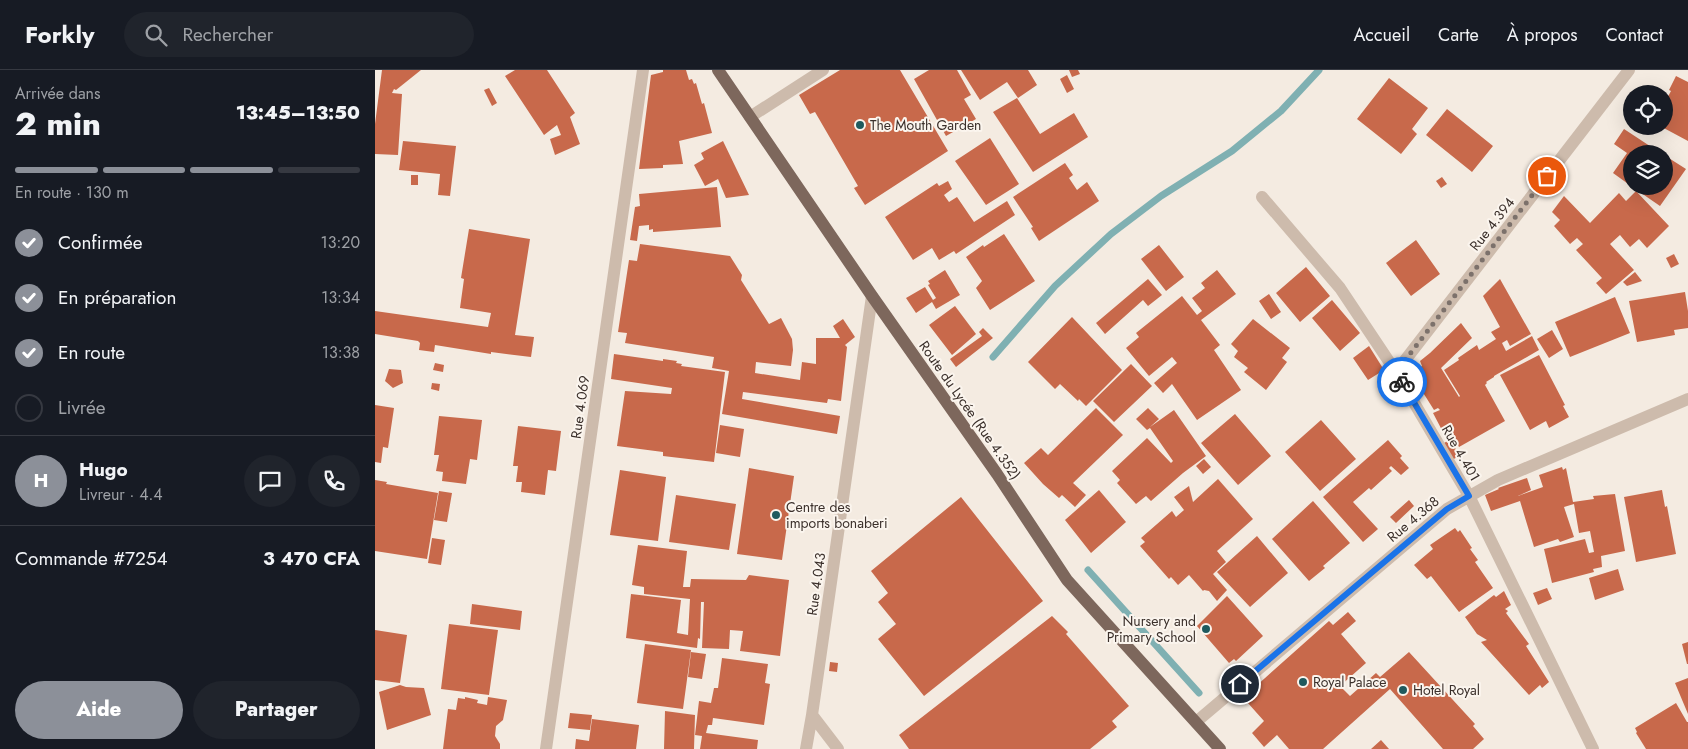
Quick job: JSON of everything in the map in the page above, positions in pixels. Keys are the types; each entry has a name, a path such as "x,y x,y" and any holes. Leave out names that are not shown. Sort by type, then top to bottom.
{"main road":[{"name":"Route du Lycée (Rue 4.352)","path":"719,70 872,296 997,474 1067,580 1221,749"}],"street":[{"name":"Rue 4.069","path":"546,749 643,70"},
{"path":"750,116 823,70"},
{"name":"Rue 4.394","path":"1396,372 1629,70"},
{"name":"Rue 4.401","path":"1262,197 1340,288 1396,372 1469,496 1593,749"},
{"name":"Rue 4.043","path":"806,749 872,296"},
{"name":"Rue 4.368","path":"1195,722 1447,509 1499,480 1688,399"},
{"path":"812,715 838,749"}],"building":[{"path":"382,70 421,70 396,90 394,89 392,93 402,94 398,155 375,154 375,124"},
{"path":"515,70 547,70 575,113 570,117 580,144 555,155 550,139 561,135 557,125 544,135 505,76"},
{"path":"663,70 686,70 689,80 692,79 694,84 696,83 702,104 704,103 712,133 679,141 683,164 663,165 663,168 639,169 651,75 663,72"},
{"path":"840,70 900,70 948,151 865,205 854,188 858,186 815,112 810,114 799,95"},
{"path":"929,70 957,70 971,95 964,99 976,119 946,136 914,79"},
{"path":"961,70 1028,70 1037,85 1018,98 1007,82 980,100"},
{"path":"1069,70 1078,70 1080,74 1072,77"},
{"path":"1067,75 1074,89 1067,93 1060,79"},
{"path":"1676,76 1688,82 1688,141 1673,133 1672,85"},
{"path":"1389,78 1428,108 1412,129 1417,134 1401,154 1357,119"},
{"path":"489,88 497,103 492,106 484,90"},
{"path":"1017,98 1040,134 1074,113 1088,137 1033,172 993,112"},
{"path":"1447,109 1493,146 1472,172 1426,135"},
{"path":"1623,130 1623,135 1633,135 1648,145 1623,145 1623,150 1614,144"},
{"path":"990,138 1019,184 986,205 955,161"},
{"path":"403,141 456,146 450,196 438,195 440,174 399,170"},
{"path":"723,141 749,195 726,198 718,179 705,186 694,165 704,159 701,153"},
{"path":"1623,159 1623,180 1613,173"},
{"path":"1673,161 1686,169 1673,188"},
{"path":"1065,163 1073,175 1069,178 1077,190 1087,182 1099,201 1039,241 1031,228 1033,227 1013,197"},
{"path":"411,175 418,175 418,185 411,185"},
{"path":"1442,177 1447,184 1441,188 1436,181"},
{"path":"948,181 952,189 944,195 949,202 957,197 974,222 1007,201 1015,215 956,254 954,251 939,260 932,248 913,260 885,217 937,183 939,186"},
{"path":"717,187 721,227 653,232 653,229 649,230 649,225 639,226 637,241 630,240 635,207 640,206 639,194"},
{"path":"1619,193 1626,201 1632,195 1640,195 1669,226 1647,248 1639,239 1630,247 1620,235 1610,244 1634,270 1606,294 1596,283 1602,278 1576,250 1583,244 1577,238 1570,244 1554,226 1560,220 1552,212 1564,196 1590,223"},
{"path":"1644,195 1668,195 1660,206"},
{"path":"469,229 530,239 515,335 534,337 531,357 491,352 491,354 435,345 434,352 419,350 420,343 418,341 375,334 375,311 488,327 491,313 460,308 464,279 461,278"},
{"path":"1004,234 1035,281 990,310 976,288 982,281 966,257"},
{"path":"1416,240 1440,274 1411,296 1386,263"},
{"path":"640,244 730,256 742,275 741,280 769,324 781,318 792,339 791,366 756,362 755,373 800,380 802,362 816,364 816,338 840,338 833,326 843,319 855,337 845,345 847,347 841,401 828,399 827,403 743,392 742,399 840,416 837,434 722,414 729,371 712,368 714,357 625,343 627,333 618,332 629,260 637,261"},
{"path":"1159,245 1184,277 1166,291 1141,259"},
{"path":"1674,254 1679,264 1671,268 1666,258"},
{"path":"1306,267 1330,296 1300,322 1276,293"},
{"path":"945,270 960,295 936,309 932,302 916,313 906,298 925,287 933,300 936,298 928,285 930,284 928,281"},
{"path":"1217,270 1236,294 1201,320 1220,345 1214,350 1241,390 1197,420 1172,384 1163,393 1154,383 1177,363 1172,357 1149,376 1126,348 1139,337 1136,333 1182,296 1197,315 1202,311 1192,298 1205,288 1201,283"},
{"path":"1635,272 1642,281 1627,286 1623,282"},
{"path":"1148,279 1162,295 1148,306 1143,300 1105,334 1096,323"},
{"path":"1500,279 1531,334 1510,346 1507,340 1502,343 1506,351 1532,336 1539,350 1486,382 1485,385 1505,421 1459,447 1450,430 1444,434 1433,413 1440,410 1438,408 1434,410 1417,383 1424,378 1419,368 1422,366 1420,361 1461,323 1472,338 1441,368 1460,396 1444,370 1477,345 1479,350 1496,339 1491,332 1500,327 1483,296"},
{"path":"1685,292 1688,328 1674,330 1675,335 1637,342 1629,301"},
{"path":"1269,294 1281,312 1271,319 1259,301"},
{"path":"1615,297 1630,333 1570,357 1555,322"},
{"path":"1332,300 1360,333 1340,351 1312,318"},
{"path":"955,306 976,334 952,355 929,325"},
{"path":"1072,317 1122,370 1086,406 1060,384 1055,389 1028,362"},
{"path":"1253,319 1290,348 1282,358 1287,362 1266,390 1244,372 1248,368 1234,357 1238,351 1231,344"},
{"path":"983,328 993,338 956,367 950,359 982,336 979,332"},
{"path":"1552,330 1563,349 1549,358 1537,339"},
{"path":"1369,346 1384,370 1368,380 1353,358"},
{"path":"614,354 663,361 663,359 677,361 676,363 682,364 681,366 725,372 714,462 663,456 663,452 617,446 625,391 671,394 672,388 611,379"},
{"path":"1539,355 1565,405 1563,406 1569,417 1549,428 1546,421 1530,430 1500,375"},
{"path":"435,363 444,365 443,372 433,370"},
{"path":"1131,364 1152,386 1114,422 1093,401"},
{"path":"389,369 401,370 403,383 393,388 385,381"},
{"path":"432,383 440,384 439,391 431,389"},
{"path":"375,405 394,408 388,448 383,447 381,463 375,462"},
{"path":"1096,408 1123,435 1073,483 1086,495 1075,507 1062,495 1059,498 1024,463 1041,448 1048,455"},
{"path":"1148,408 1159,419 1150,427 1174,410 1206,456 1151,501 1146,496 1136,504 1117,483 1120,480 1112,471 1147,438 1171,463 1173,461 1150,428 1147,430 1136,419"},
{"path":"1235,414 1271,456 1238,485 1201,443"},
{"path":"439,416 482,420 477,460 470,459 466,484 442,481 443,472 436,471 439,455 434,455"},
{"path":"1321,420 1356,459 1320,491 1285,452"},
{"path":"720,425 744,429 740,457 716,453"},
{"path":"518,426 561,431 556,471 548,470 545,495 521,492 522,482 516,482 518,466 513,466"},
{"path":"1451,439 1459,456 1452,460 1444,443"},
{"path":"1388,440 1402,456 1400,458 1409,468 1401,475 1391,466 1389,468 1392,471 1371,490 1369,488 1353,502 1378,529 1363,542 1323,497"},
{"path":"1204,459 1211,467 1203,474 1196,466"},
{"path":"1562,467 1563,470 1566,468 1573,502 1594,499 1593,496 1615,494 1625,551 1601,556 1602,567 1593,569 1594,572 1552,583 1544,549 1585,539 1589,553 1594,552 1590,531 1579,533 1574,504 1564,507 1574,537 1560,542 1558,539 1534,547 1520,501 1491,511 1485,495 1498,488 1527,478 1531,490 1518,496 1543,487 1539,475"},
{"path":"749,468 794,476 782,560 737,554"},
{"path":"620,470 666,477 658,541 610,535"},
{"path":"1218,479 1253,519 1217,551 1226,562 1213,574 1227,590 1217,601 1209,591 1203,591 1189,575 1178,585 1171,577 1169,579 1140,546 1145,542 1141,538 1172,511 1176,517 1184,510 1174,497 1189,486 1193,502"},
{"path":"375,480 387,482 386,484 438,493 427,559 375,551"},
{"path":"1099,490 1126,522 1091,553 1065,520"},
{"path":"1662,490 1676,554 1636,562 1624,497"},
{"path":"439,491 452,493 447,522 434,520"},
{"path":"676,495 736,504 729,550 669,542"},
{"path":"961,497 1043,601 924,696 878,639 896,624 878,602 888,593 871,571"},
{"path":"1409,500 1414,506 1396,523 1390,517"},
{"path":"1313,501 1350,543 1309,581 1272,539"},
{"path":"1455,528 1458,532 1460,530 1472,548 1470,549 1478,560 1475,562 1493,588 1459,612 1431,576 1427,579 1414,565 1433,549 1430,545"},
{"path":"1257,536 1288,573 1250,607 1217,572"},
{"path":"432,538 445,540 441,565 428,563"},
{"path":"638,545 687,551 683,587 690,587 691,579 746,580 749,575 789,580 780,656 740,651 743,631 730,630 729,649 702,648 704,602 701,602 700,639 698,638 697,648 626,638 631,594 681,600 677,633 688,635 690,599 644,594 644,587 632,585"},
{"path":"1618,569 1624,590 1595,600 1589,578"},
{"path":"1547,588 1552,599 1538,605 1533,593"},
{"path":"1504,591 1511,605 1505,609 1508,611 1506,613 1529,644 1526,646 1549,682 1542,688 1540,685 1529,695 1481,642 1487,640 1477,634 1465,617 1494,595 1496,597"},
{"path":"1227,596 1263,636 1236,661 1234,659 1229,663 1197,626"},
{"path":"472,604 522,611 520,630 470,624"},
{"name":"Royal Palace","path":"1348,612 1356,621 1341,634 1366,663 1340,686 1350,696 1376,673 1380,677 1409,652 1475,724 1473,726 1484,739 1473,749 1443,749 1390,689 1323,749 1289,749 1277,735 1264,747 1252,733 1264,721 1247,702 1253,696 1255,687 1329,621 1333,625"},
{"path":"1052,616 1068,632 1066,634 1129,706 1112,721 1117,727 1090,749 909,749 899,735"},
{"path":"449,624 498,630 489,695 441,689"},
{"path":"375,630 407,635 400,683 375,680"},
{"path":"1688,642 1688,664 1687,664 1682,644"},
{"path":"645,644 691,650 683,709 637,703"},
{"path":"691,652 706,654 702,679 688,677"},
{"path":"722,658 768,664 765,683 770,684 764,725 713,718 712,725 708,725 706,733 758,740 757,749 700,749 702,736 695,735 699,701 711,703 714,688 718,688"},
{"path":"830,662 838,663 837,672 829,671"},
{"path":"1688,678 1688,714 1675,683"},
{"path":"400,685 424,688 431,715 387,730 379,692"},
{"path":"465,697 478,700 477,703 487,705 488,697 507,700 503,720 496,726 495,736 500,744 500,749 443,749 448,709 456,710 458,698 465,699"},
{"path":"1676,703 1688,722 1688,749 1646,749 1635,728"},
{"path":"665,711 695,715 694,749 664,749"},
{"path":"570,713 592,715 590,730 568,728"},
{"path":"592,719 639,725 636,749 575,749 576,739 589,741"},
{"path":"1381,740 1389,749 1371,749"}],"waterway":[{"path":"993,357 1055,286 1111,234 1161,196 1232,151 1281,111 1319,70"},
{"path":"1088,570 1199,693"}],"way so far":[{"path":"1402,382 1396,372 1547,176"}],"place":[{"name":"The Mouth Garden","path":"860,125"},
{"name":"Centre des imports bonaberi","path":"776,515"},
{"name":"Nursery and Primary School","path":"1206,629"},
{"name":"Royal Palace","path":"1303,682"},
{"name":"Hotel Royal","path":"1403,690"}],"route":[{"path":"1240,684 1447,509 1469,496 1402,382"}]}
